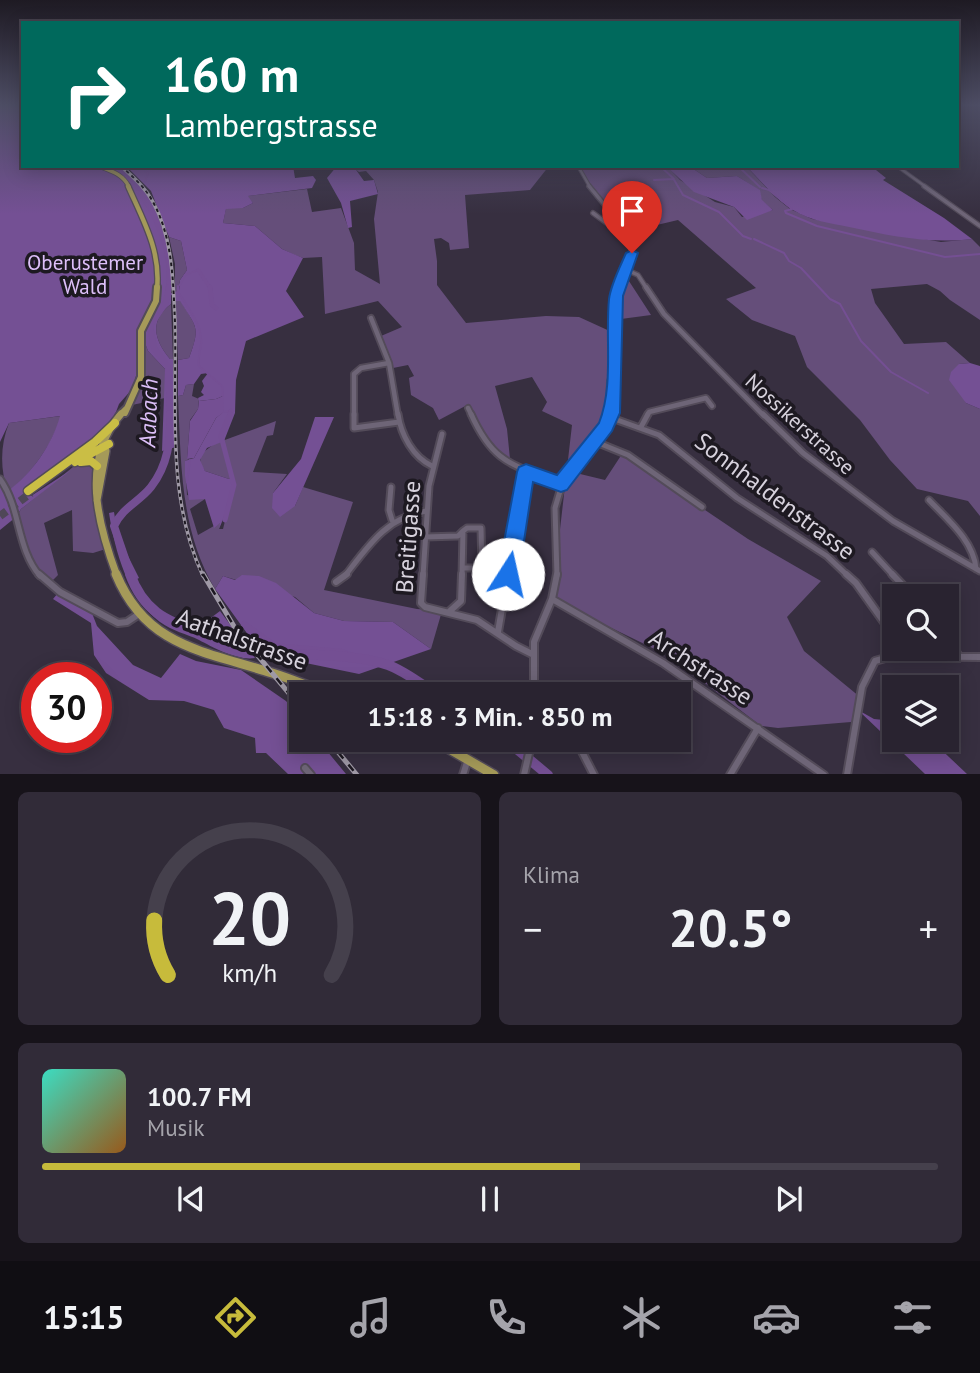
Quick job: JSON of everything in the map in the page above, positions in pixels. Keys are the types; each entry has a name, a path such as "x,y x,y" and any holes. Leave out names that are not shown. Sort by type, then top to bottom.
{"highway":[{"path":"105,445 29,492 115,423"},
{"path":"68,463 96,445 105,445"},
{"path":"53,478 85,461 93,461 97,466"}],"main road":[{"name":"Aathalstrasse","path":"97,500 105,445 141,377 141,331 156,301 159,259 125,180 104,168"},
{"name":"Aathalstrasse","path":"126,409 115,423 97,466 94,494 108,548 124,589 138,614 154,628 186,645 294,682"},
{"path":"457,752 492,774"}],"street":[{"path":"533,682 532,654 537,634 552,599 557,572 554,516 561,484 596,442 609,418 616,296 632,253 630,240 622,225 591,189 579,168"},
{"path":"900,168 980,226"},
{"path":"593,213 622,237 630,240"},
{"name":"Nossikerstrasse","path":"627,270 638,275 674,324 791,443 892,521 978,570"},
{"path":"371,318 389,363 399,422 421,461 432,466"},
{"path":"389,363 361,368 354,374 354,428 399,422"},
{"path":"640,427 649,412 655,410 706,398 712,406"},
{"path":"468,408 489,451 506,463 561,484"},
{"name":"Sonnhaldenstrasse","path":"609,418 640,427 673,444 737,498 837,564 856,583 882,619"},
{"name":"Breitigasse","path":"442,434 432,466 426,511 421,603 429,610 449,611 474,618 532,654"},
{"path":"596,442 628,455 702,507"},
{"path":"498,632 526,472"},
{"path":"0,479 12,501 27,556 40,578 58,593 118,623 127,622 138,614"},
{"path":"391,486 388,510 392,520"},
{"path":"929,500 950,523 975,558 978,570"},
{"path":"336,582 392,520 412,512 426,511"},
{"path":"425,537 458,536 463,531 481,528 482,568 463,568"},
{"path":"449,611 461,601 463,531"},
{"path":"872,552 902,584"},
{"name":"Archstrasse","path":"552,599 663,663 823,774"},
{"path":"959,656 980,657"},
{"path":"847,774 862,687 870,668 882,657"},
{"path":"731,774 758,728"},
{"path":"525,770 529,752"},
{"path":"582,752 593,774"},
{"path":"463,774 468,758"}],"shaded area":[{"path":"354,168 547,168 530,190 465,195 469,248 450,250 449,243 441,238 434,239 437,285 466,323 546,316 579,317 614,333 617,349 613,414 604,434 576,473 605,480 622,454 748,539 821,581 787,617 804,651 860,697 858,710 851,722 778,728 761,726 671,657 552,599 572,425 542,411 547,402 532,377 495,386 507,429 510,459 491,445 469,404 439,420 433,408 411,395 409,378 414,376 408,365 393,368 381,336 402,327 378,301 325,314 322,257 303,258 282,249 255,226 223,223 226,208 243,208 253,203 247,196 307,189 312,212 341,208 354,243 355,270 380,284 374,219 378,192 374,180 366,171 359,172"},
{"path":"579,168 669,168 680,180 715,202 734,207 742,217 773,210 762,201 759,190 737,176 707,178 692,168 748,168 790,209 812,219 941,242 972,239 980,247 980,320 927,284 871,289 875,303 904,344 946,342 970,363 959,364 966,403 980,409 980,516 968,501 917,489 890,460 860,420 807,367 795,336 752,320 726,299 756,288 678,220 627,232 591,189"},
{"path":"169,237 181,241 187,270 180,280 179,291 175,293 175,264"},
{"path":"627,278 651,315 621,319 621,292"},
{"path":"180,300 196,333 189,358 178,360 175,301"},
{"path":"171,304 173,359 170,359 160,345 156,331 159,317"},
{"path":"145,343 148,351 165,369 165,398 132,405 139,383 141,344"},
{"path":"194,384 192,396 199,399 198,409 190,420 187,459 190,460 185,461 187,495 205,499 190,509 198,535 221,522 219,529 223,529 234,485 233,478 205,471 200,463 201,454 214,444 276,421 273,435 267,436 253,472 287,474 273,493 295,506 303,487 353,502 324,590 417,609 442,611 431,649 393,622 344,621 314,613 295,597 223,576 215,589 203,567 195,543 184,495 178,396 183,395 186,385"},
{"path":"223,396 224,412 216,418 194,458 187,459 190,421 198,409 199,401"},
{"path":"61,416 40,458 8,492 2,458 9,423"},
{"path":"89,463 94,468 109,548 93,553 73,551 72,510 44,523 58,575 48,585 33,570 16,518 21,509 73,467"}],"green space":[{"name":"Oberustemer Wald","path":"0,141 21,141 21,168 122,168 134,176 155,207 167,248 171,288 171,304 159,317 156,331 160,345 170,359 173,359 176,447 162,451 165,369 148,351 145,343 137,345 137,372 133,388 119,404 113,420 25,492 31,496 71,470 21,509 16,517 0,530 0,479 8,491 25,476 46,448 60,416 9,423 0,442"},
{"path":"128,168 293,168 295,178 313,176 316,180 312,188 248,196 253,203 243,208 226,209 223,223 255,226 282,249 303,258 286,291 304,317 246,341 236,380 235,413 224,441 207,448 200,460 205,471 233,478 232,498 219,529 220,523 214,528 205,499 189,500 185,461 194,458 216,418 223,412 223,396 199,401 198,398 204,395 201,392 204,386 202,381 208,373 201,374 194,384 186,385 183,395 178,396 178,360 189,358 196,333 193,322 180,301 175,301 180,280 187,270 181,241 169,237 151,191"},
{"path":"335,168 355,168 364,181 374,180 378,194 350,201 352,227 348,228 341,203 327,178"},
{"path":"668,168 692,168 707,178 737,176 760,190 762,200 773,210 747,220 734,207 694,192"},
{"path":"748,168 874,168 886,178 883,180 972,239 941,241 910,238 828,223 800,214 774,195"},
{"path":"959,364 980,366 980,409 966,403 949,380 951,372"},
{"path":"315,417 334,417 295,506 280,517 272,508 273,493 301,459"},
{"path":"114,512 118,536 139,578 135,580 147,602 169,622 178,619 200,626 220,611 255,658 241,658 219,650 169,628 149,612 131,587 119,558 109,513"},
{"path":"242,575 259,576 276,583 314,613 344,621 393,622 431,649 359,674 262,654 215,589 223,576 235,580"},
{"path":"58,593 90,608 97,626 133,665 161,678 180,654 196,661 241,670 289,705 289,752 328,752 346,774 288,774 266,753 256,753 255,738 224,728 214,710 184,701 149,700 112,677 112,662 99,662 94,655 91,623 53,599"},
{"path":"858,710 874,719 882,720 882,733"},
{"path":"902,752 944,752 967,774 925,774"}],"waterway":[{"name":"Aabach","path":"115,168 137,187"},
{"path":"144,168 148,173 145,182"},
{"path":"662,168 674,179"},
{"path":"740,168 760,187"},
{"path":"654,180 674,179"},
{"path":"674,179 683,195 719,212 743,236 751,239"},
{"name":"Aabach","path":"135,186 150,208 162,234 168,262 168,289"},
{"path":"762,188 769,190 792,209 785,211 786,213 817,226 945,257 980,254"},
{"path":"754,239 784,253 789,261 801,268 830,299 840,304 861,341 891,372 928,393"},
{"path":"180,285 185,275 198,270"},
{"path":"198,270 210,288"},
{"path":"178,286 178,292"},
{"name":"Aabach","path":"169,287 166,302 150,326 154,348 168,367 170,416"},
{"path":"210,288 212,305 216,308"},
{"path":"178,292 200,330 199,366 222,386 223,396"},
{"name":"Aabach","path":"167,295 172,294"},
{"path":"224,412 231,411"},
{"path":"229,416 231,411"},
{"path":"225,520 234,485 221,436 230,414"},
{"name":"Aabach","path":"131,576 114,526 122,514 157,479 169,443 170,416"},
{"path":"187,482 190,460"},
{"name":"Aabach","path":"130,574 142,597 157,612 233,647 261,652 372,661 388,665 418,682"},
{"path":"244,624 275,646 342,652 363,660"},
{"name":"Aabach","path":"520,752 547,774"}],"tunnel":[{"path":"0,516 31,493"}],"railway":[{"path":"123,168 150,197 160,216 168,245 175,322 178,483 191,546 203,576"},
{"path":"203,574 235,628 289,693"},
{"path":"338,752 356,774"}],"route":[{"path":"508,574 526,472 561,484 606,427 611,413 614,382 616,296 632,253"}]}
